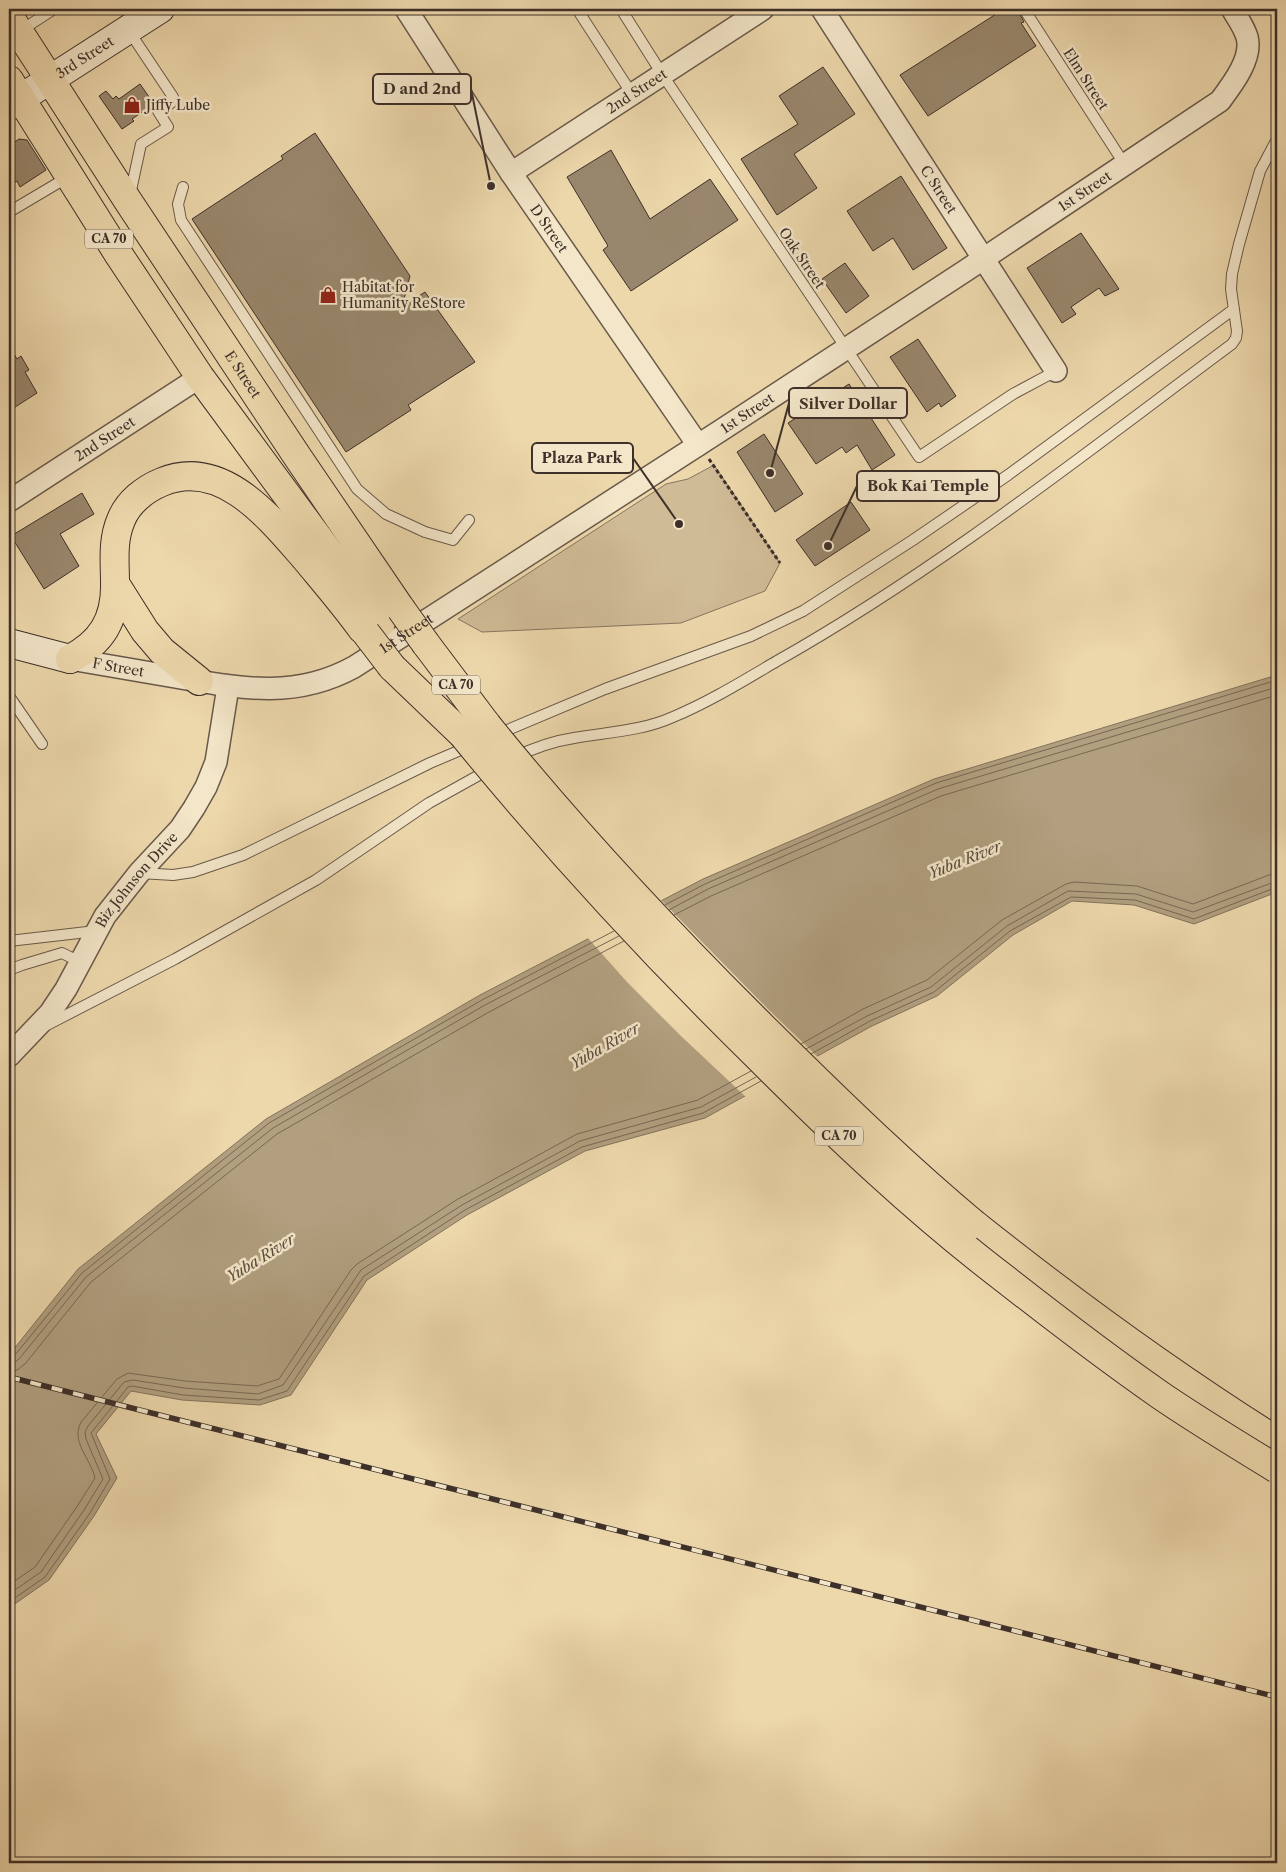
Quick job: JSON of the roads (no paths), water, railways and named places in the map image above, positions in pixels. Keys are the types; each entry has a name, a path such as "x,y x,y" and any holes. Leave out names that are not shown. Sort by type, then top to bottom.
{"highway":[{"name":"E Street","path":"14,24 298,459 383,622"},
{"name":"E Street","path":"13,95 200,377 408,656 475,730"},
{"path":"70,659 85,651 102,633 112,614 116,585 114,551 117,530 121,519 134,501 148,490 166,481 186,477 205,479 221,484 238,493 263,511 341,600 383,622"},
{"path":"116,585 145,631 156,644 175,663 199,682"},
{"name":"CA 70","path":"475,730 574,830 643,906 756,1020 926,1184 1050,1285 1122,1338 1213,1401 1277,1441"},
{"name":"CA 70","path":"475,730 519,804 575,868 726,1026 873,1168 996,1272 1075,1333 1161,1396 1277,1469"}],"street":[{"name":"3rd Street","path":"13,95 51,80 160,9"},
{"name":"D Street","path":"406,9 511,173 698,445"},
{"name":"2nd Street","path":"511,173 763,9"},
{"name":"C Street","path":"822,9 1056,370"},
{"name":"1st Street","path":"228,687 277,690 302,687 339,675 983,260 1220,101 1242,68 1248,48 1248,37 1232,9"},
{"name":"2nd Street","path":"9,502 200,377"},
{"name":"F Street","path":"9,643 70,659 228,687"},
{"name":"Biz Johnson Drive","path":"9,1056 50,1013 66,989 105,916 139,873 180,829 206,787 216,762 228,687"}],"lane":[{"path":"14,24 54,9"},
{"path":"576,9 632,94"},
{"name":"Oak Street","path":"621,9 662,74 919,457 1013,394 1056,370"},
{"name":"Elm Street","path":"1024,9 1125,165"},
{"path":"128,30 172,97 172,103 158,112 168,126 141,144 128,201"},
{"path":"34,1031 129,984 316,880 429,803 484,772 547,744 634,729 673,718 732,687 837,626 987,524 1232,344 1236,338 1237,331 1231,289 1232,274 1260,171 1277,139"},
{"path":"9,212 69,177"},
{"path":"183,187 178,204 182,220 357,489 386,514 425,532 444,538 453,540 468,520"},
{"path":"139,873 173,875 193,872 243,855 430,763 581,698 716,649 780,623 841,587 1008,475 1234,309"},
{"path":"9,696 42,744"},
{"path":"9,941 96,931"},
{"path":"9,970 62,953 80,962"}],"water":[{"name":"Yuba River","path":"1277,675 1277,892 1194,924 1134,905 1072,901 1013,935 937,996 872,1026 705,1118 585,1151 467,1215 367,1280 291,1395 260,1405 182,1400 131,1391 96,1434 117,1478 94,1516 49,1580 9,1608 9,1355 78,1269 266,1119 480,995 703,879 934,779"}],"railway":[{"path":"9,1377 1277,1697"}],"place":[{"name":"Jiffy Lube","path":"132,105"},
{"name":"D and 2nd","path":"491,186"},
{"name":"Habitat for Humanity ReStore","path":"328,295"},
{"name":"Silver Dollar","path":"770,473"},
{"name":"Plaza Park","path":"679,524"},
{"name":"Bok Kai Temple","path":"828,546"}]}
